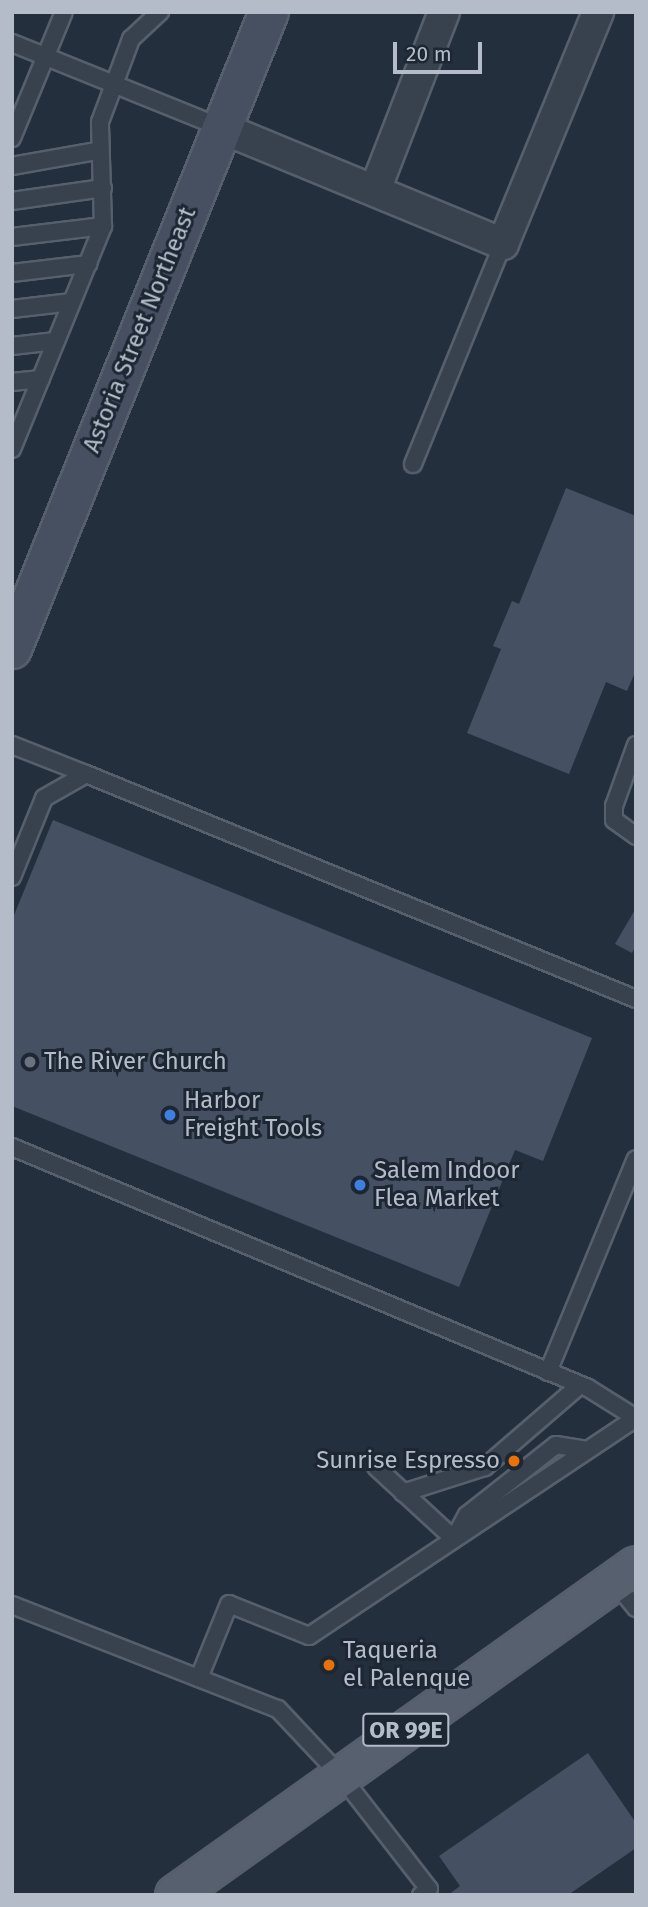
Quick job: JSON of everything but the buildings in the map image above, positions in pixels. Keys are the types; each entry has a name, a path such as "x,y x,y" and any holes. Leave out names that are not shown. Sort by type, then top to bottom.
{"main road":[{"name":"OR 99E","path":"175,1895 341,1776 629,1585"}],"street":[{"name":"Astoria Street Northeast","path":"12,649 269,12"},
{"path":"375,190 444,12"},
{"path":"222,128 503,244 598,12"}],"lane":[{"path":"12,138 19,104 46,57 64,12"},
{"path":"12,449 19,418 41,379 103,226 103,188 96,151 114,84 131,38 160,12"},
{"path":"12,43 222,128"},
{"path":"12,166 96,151"},
{"path":"12,201 103,188"},
{"path":"12,237 103,226"},
{"path":"413,464 503,244"},
{"path":"12,273 88,264"},
{"path":"12,309 72,302"},
{"path":"12,346 57,341"},
{"path":"12,382 41,379"},
{"path":"12,745 636,999"},
{"path":"636,745 614,806 614,820 636,836"},
{"path":"12,877 44,798 86,774"},
{"path":"12,1147 580,1385 636,1418 309,1636 229,1604 199,1678"},
{"path":"548,1372 636,1159"},
{"path":"403,1493 485,1467 580,1385"},
{"path":"376,1467 454,1539"},
{"path":"12,1605 278,1709 341,1776 429,1889 421,1895"}],"place":[{"name":"The River Church","path":"30,1062"},
{"name":"Harbor Freight Tools","path":"170,1115"},
{"name":"Salem Indoor Flea Market","path":"360,1185"},
{"name":"Sunrise Espresso","path":"514,1461"},
{"name":"Taqueria el Palenque","path":"329,1665"}]}
